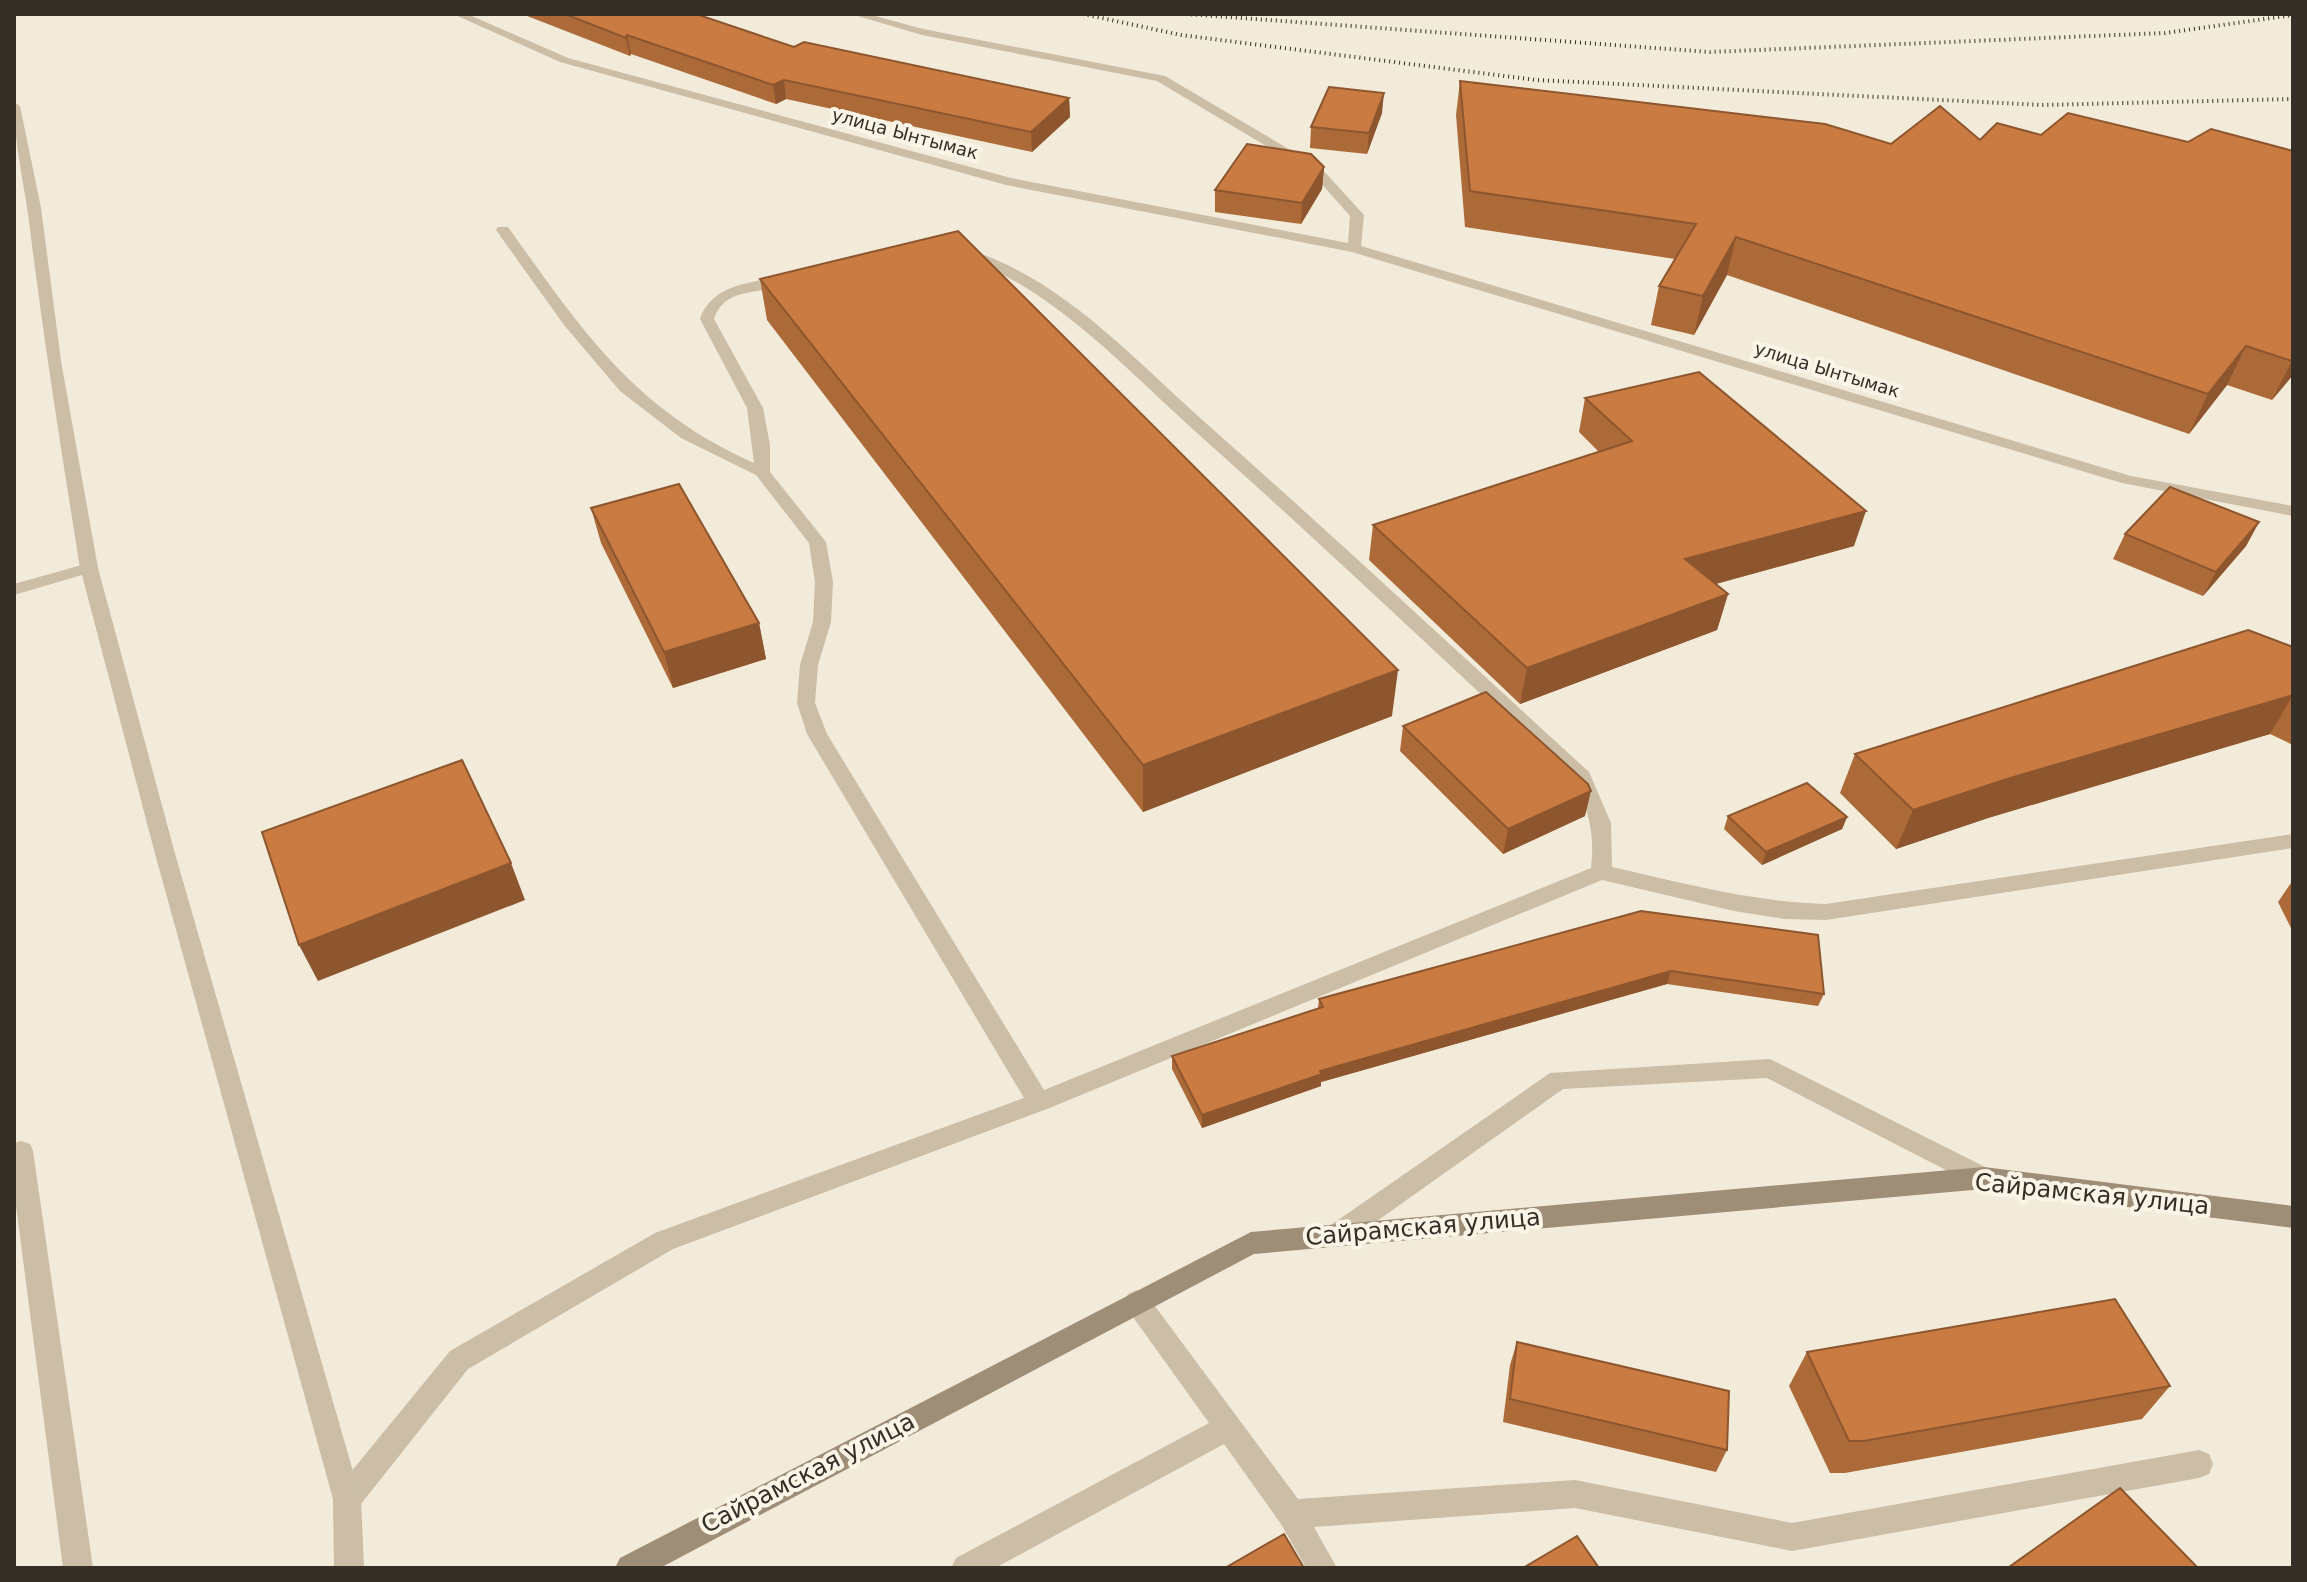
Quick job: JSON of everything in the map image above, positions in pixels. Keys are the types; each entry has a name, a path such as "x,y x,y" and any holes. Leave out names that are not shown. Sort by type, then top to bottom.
{"main road":[{"name":"Сайрамская улица","path":"630,1568 1251,1243 1984,1178 2293,1217"}],"street":[{"name":"улица Ынтымак","path":"458,14 564,60 995,178 1354,248 2128,480 2293,511"},
{"path":"856,14 922,32 1161,78 1317,171 1357,215 1354,248"},
{"path":"14,106 89,568 168,865 347,1499 349,1568"},
{"path":"503,230 590,348 644,404 715,452 762,472 817,542 824,582 822,622 809,665 806,703 817,734 1039,1102"},
{"path":"946,250 982,256 1025,281 1104,341 1273,491 1582,777 1601,812 1605,842 1601,872"},
{"path":"762,472 762,445 755,408 707,319 709,309 716,299 735,292 807,276"},
{"path":"14,590 89,568"},
{"path":"347,1499 459,1360 664,1241 1039,1102 1601,872 1734,903 1784,911 1826,912 2293,841"},
{"path":"1337,1235 1558,1080 1770,1068 1984,1178"},
{"path":"21,1151 78,1568"},
{"path":"1137,1302 1291,1514 1322,1568"},
{"path":"966,1568 1229,1427"},
{"path":"1291,1514 1575,1494 1792,1537 2199,1464"}],"building":[{"path":"565,14 696,14 794,47 804,42 1069,98 1031,132 784,80 773,85 627,35 626,38"},
{"path":"1460,81 1825,124 1891,144 1940,106 1980,140 1997,123 2041,135 2068,113 2188,142 2211,129 2293,151 2293,360 2246,346 2208,394 1736,237 1703,296 1659,286 1696,224 1470,191"},
{"path":"1329,87 1384,93 1369,133 1311,127"},
{"path":"1247,144 1311,154 1324,167 1302,203 1215,190"},
{"path":"958,231 1398,670 1143,765 760,279"},
{"path":"1699,372 1866,511 1685,559 1728,594 1527,668 1373,525 1632,441 1585,398"},
{"path":"679,484 759,623 664,652 591,508"},
{"path":"2170,487 2259,522 2216,572 2125,534"},
{"path":"2248,630 2293,647 2293,695 2007,779 1913,810 1855,754"},
{"path":"1486,692 1588,784 1591,791 1508,829 1403,726"},
{"path":"462,760 511,863 299,945 262,832"},
{"path":"1807,783 1847,817 1766,852 1728,816"},
{"path":"1641,911 1818,935 1824,994 1671,971 1320,1071 1322,1074 1202,1115 1172,1056 1323,1007 1319,999"},
{"path":"2115,1299 2170,1386 1864,1441 1849,1441 1807,1352"},
{"path":"1517,1342 1729,1391 1727,1450 1510,1399"},
{"path":"2120,1488 2198,1568 2009,1567"},
{"path":"1284,1534 1304,1568 1225,1568"},
{"path":"1577,1536 1599,1568 1523,1568"}],"railway":[{"path":"1083,14 1181,35 1536,80 2042,105 2293,99"},
{"path":"1186,14 1710,52 2165,33 2293,15"}]}
